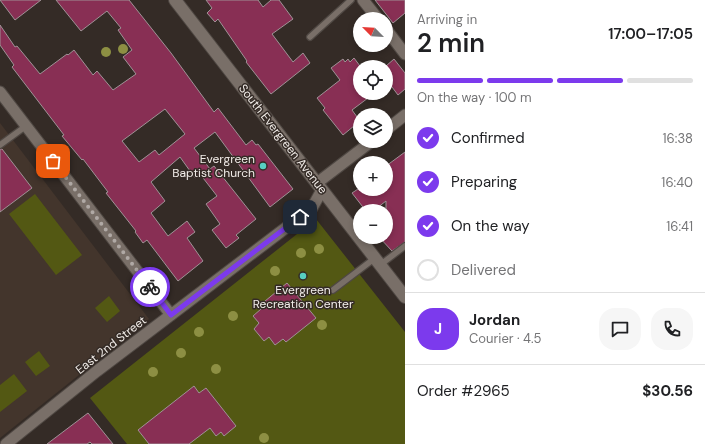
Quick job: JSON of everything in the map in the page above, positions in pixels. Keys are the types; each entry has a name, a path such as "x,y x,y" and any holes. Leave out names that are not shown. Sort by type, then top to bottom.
{"street":[{"name":"South Evergreen Avenue","path":"175,0 405,297"},
{"path":"363,0 372,12"},
{"path":"393,38 405,54"},
{"path":"0,92 171,315"},
{"path":"393,124 405,115"},
{"name":"East 2nd Street","path":"6,444 171,315 312,208 320,186 364,148"}],"lane":[{"path":"310,37 351,0"},
{"path":"0,145 26,126"},
{"path":"333,290 405,246"}],"shaded area":[{"path":"0,123 149,319 0,438"}],"green space":[{"path":"35,194 82,255 56,275 9,214"},
{"name":"Evergreen Recreation Center","path":"316,219 405,332 405,444 127,444 90,398"},
{"path":"109,296 120,311 107,322 95,308"},
{"path":"39,351 50,366 36,376 25,362"},
{"path":"14,374 27,391 0,412 0,385"}],"building":[{"path":"0,0 41,0 15,20"},
{"path":"56,0 129,0 171,53 214,112 218,108 246,145 252,140 256,145 258,144 293,189 270,207 215,132 194,148 210,169 214,166 256,219 236,235 239,238 226,248 212,230 220,224 206,204 217,196 200,174 195,178 180,157 151,182 165,201 151,213 168,236 187,221 195,232 187,238 203,261 178,281 147,240 143,243 135,232 136,231 106,193 108,192 83,159 82,160 62,136 64,135 12,67 14,65 0,45 0,25 15,47 17,46 40,74 74,50 93,75 97,71 113,90 136,74 123,57 132,50 118,30 121,28 107,11 81,31","holes":["165,109 185,134 159,155 155,150 139,162 122,141"]},
{"path":"206,0 258,0 263,7 271,0 279,0 293,19 272,34 293,62 303,53 310,63 271,94 246,62 247,61 218,19 215,22 207,13 212,8"},
{"path":"375,0 405,0 405,13 393,23 393,12 384,12"},
{"path":"354,58 356,60 353,60 353,100 365,100 353,108 353,127 343,135 323,110 325,108 317,98 340,80 331,68 343,59 345,62 348,59 350,62"},
{"path":"394,59 405,73 405,89 398,95 393,88"},
{"path":"0,149 2,149 32,188 0,212"},
{"path":"405,152 405,242 392,251 386,244 393,244 393,204 386,204 386,201 382,204 361,204 354,196 393,196 393,161"},
{"path":"287,283 316,318 286,342 283,339 275,345 269,337 264,341 254,329 259,323 253,316 261,309 259,306"},
{"path":"194,386 199,393 206,388 236,426 224,436 221,432 216,436 210,428 189,444 149,444 138,430"},
{"path":"88,413 113,444 92,444 90,442 87,444 47,444"}],"way so far":[{"path":"53,161 150,287"}],"place":[{"name":"Evergreen Baptist Church","path":"263,166"},
{"name":"Evergreen Recreation Center","path":"303,276"}],"route":[{"path":"150,287 171,315 300,217"}]}
